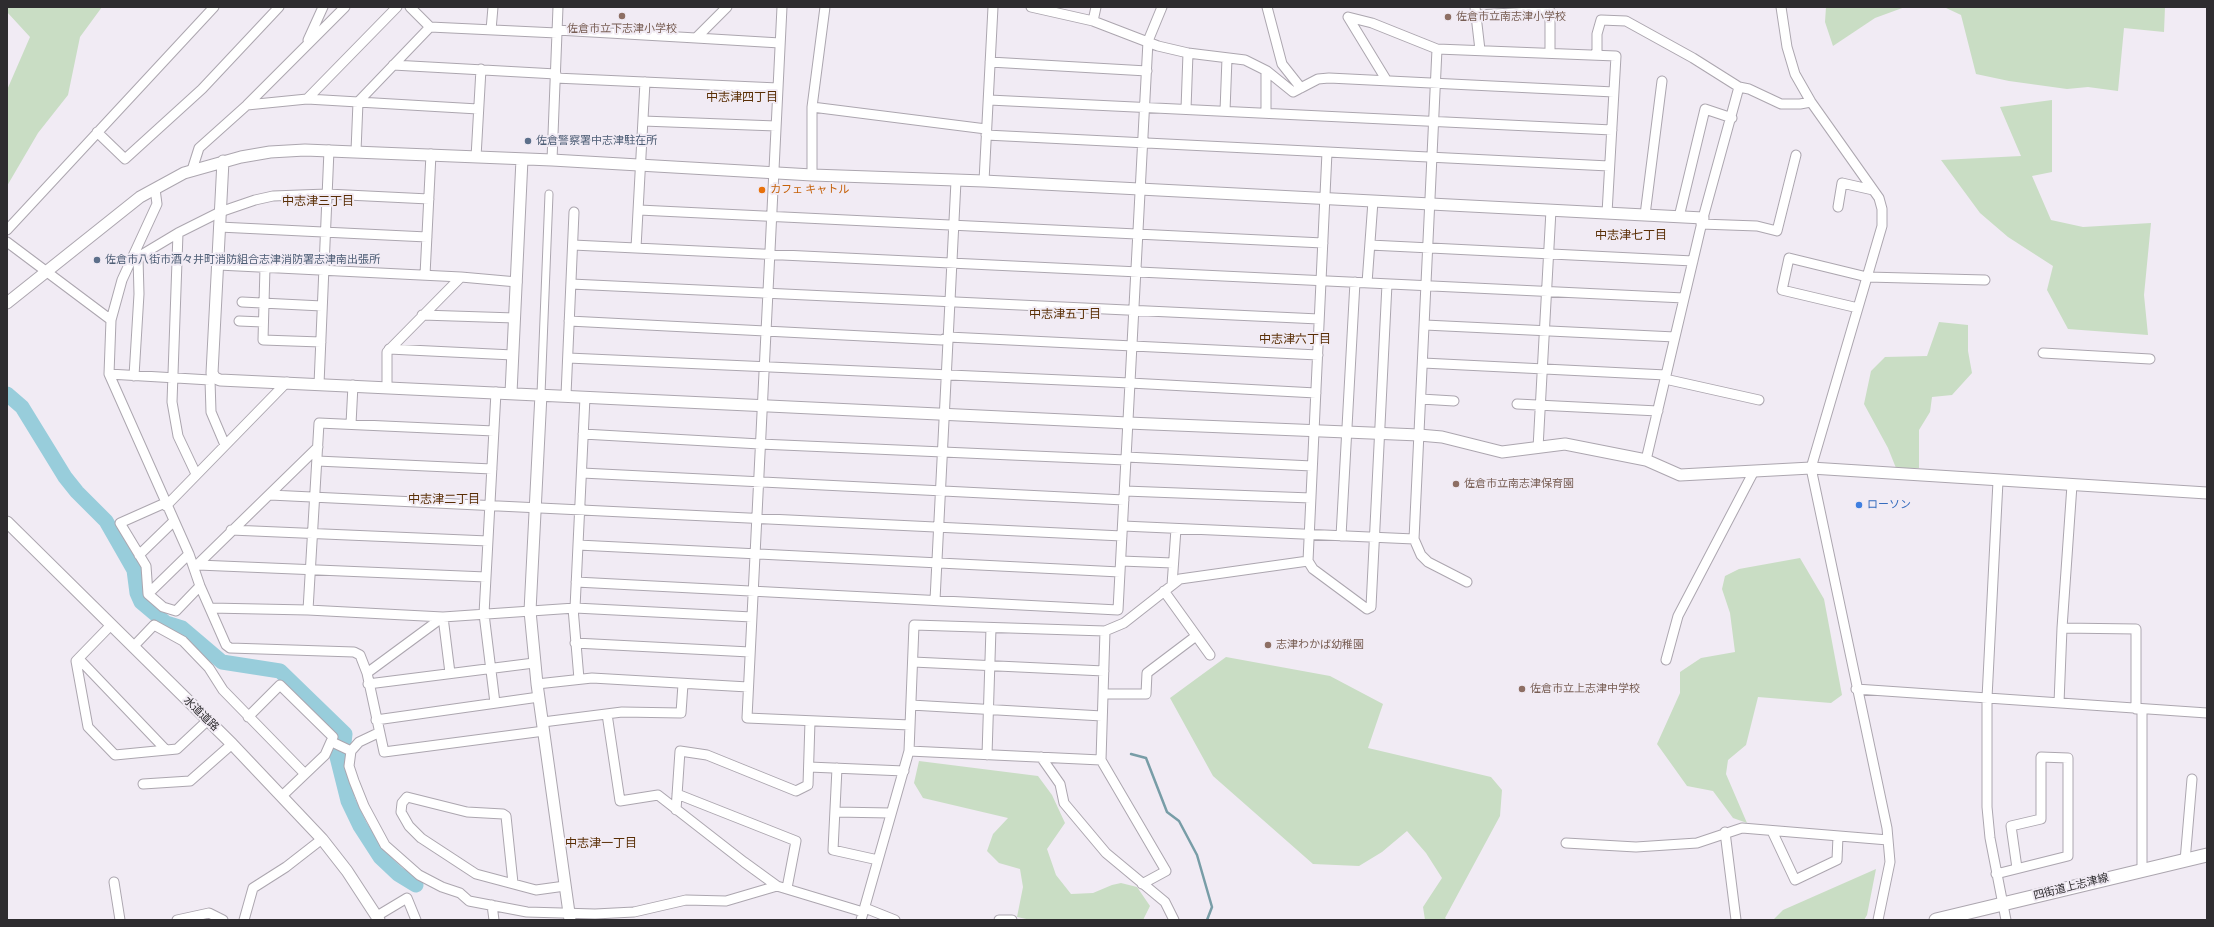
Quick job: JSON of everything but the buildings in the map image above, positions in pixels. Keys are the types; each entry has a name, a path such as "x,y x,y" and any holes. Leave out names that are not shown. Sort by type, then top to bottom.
{"main road":[{"name":"四街道上志津線","path":"1936,920 2207,855"}],"street":[{"path":"7,230 214,7"},
{"path":"97,132 125,158 202,89 279,7"},
{"path":"306,46 323,7"},
{"path":"192,170 199,148 247,105 345,7"},
{"path":"307,99 397,7"},
{"path":"410,7 430,27 780,42"},
{"path":"492,7 492,30"},
{"path":"552,160 558,7"},
{"path":"696,38 727,7"},
{"path":"782,7 747,718 910,725"},
{"path":"812,175 812,107 825,7"},
{"path":"984,181 993,7"},
{"path":"1031,7 1058,10 1148,41 1158,46 1188,53 1245,60 1266,72 1293,92 1318,79 1329,78 1614,92"},
{"path":"1093,22 1096,7"},
{"path":"576,582 1118,610 1148,41 1162,7"},
{"path":"1267,7 1282,64 1301,88"},
{"path":"1781,7 1789,54 1795,74 1811,102 1879,198 1882,208 1882,226 1811,468 1888,840 1890,862 1878,920"},
{"path":"1480,50 1475,11 1550,11 1550,53"},
{"path":"1387,82 1348,17 1372,23 1437,49 1616,56 1607,214"},
{"path":"1597,55 1597,34 1601,20 1626,21 1693,58 1739,87 1749,89 1781,104 1800,104 1811,102"},
{"path":"356,151 358,102 430,27"},
{"path":"1437,49 1414,539 1421,555 1428,562 1467,582"},
{"path":"1186,109 1188,53"},
{"path":"1225,111 1227,58"},
{"path":"990,62 1147,71"},
{"path":"393,65 480,69 645,82 778,88"},
{"path":"476,157 480,69"},
{"path":"1266,72 1266,112"},
{"path":"1645,215 1662,81"},
{"path":"636,248 645,82"},
{"path":"1646,460 1702,221 1732,118 1739,87"},
{"path":"247,105 307,99 478,108"},
{"path":"989,100 1266,112 1612,130"},
{"path":"812,107 986,132 1143,143 1609,166"},
{"path":"1679,217 1705,109 1732,118"},
{"path":"643,121 776,126"},
{"path":"319,384 323,270 330,150"},
{"path":"7,303 134,201 192,170 223,161 270,152 330,150 522,158 812,175 984,181 1430,203 1679,217 1702,221 1757,226 1777,232 1796,155"},
{"path":"1327,152 1308,560 1313,569 1367,609 1371,607 1387,284"},
{"path":"425,275 431,154"},
{"path":"511,393 522,158"},
{"path":"223,161 212,373 212,412 225,445"},
{"path":"935,600 956,181"},
{"path":"1838,207 1842,183 1873,190"},
{"path":"155,189 157,204 110,320 109,374 166,505 195,566 200,586 226,645 230,648 354,652 360,656 367,673 378,733 384,752 543,727 608,714 681,713 683,684"},
{"path":"134,258 178,233 220,212 255,200 273,196 327,194 429,200"},
{"path":"549,194 530,611 534,662 569,917"},
{"path":"1367,283 1373,201"},
{"path":"639,210 1323,243"},
{"path":"1538,448 1551,210"},
{"path":"566,395 574,212"},
{"path":"219,227 427,237"},
{"path":"178,233 172,402 178,436 196,474"},
{"path":"7,242 110,320"},
{"path":"573,245 1684,298"},
{"path":"1370,245 1693,261"},
{"path":"134,258 139,294 134,376"},
{"path":"1858,308 1782,290 1789,258 1867,277 1984,280"},
{"path":"218,265 461,277 517,282"},
{"path":"265,267 263,340 321,342"},
{"path":"387,387 387,352 461,277"},
{"path":"1341,536 1355,282"},
{"path":"571,284 1134,309 1319,319"},
{"path":"242,302 322,306"},
{"path":"422,315 515,318"},
{"path":"239,321 263,322"},
{"path":"569,321 942,340 948,337 1318,355"},
{"path":"1425,325 1675,337"},
{"path":"390,349 513,355"},
{"path":"2043,353 2150,359"},
{"path":"568,358 764,368 946,374 1316,393"},
{"path":"1423,363 1666,377 1759,400"},
{"path":"109,374 1128,423 1419,435 1442,437 1502,452 1565,444 1646,460 1680,475 1811,468 2207,493"},
{"path":"200,586 176,612 163,607 148,594 146,566 120,523 166,505 287,382"},
{"path":"351,424 353,385"},
{"path":"495,703 484,614 496,392"},
{"path":"579,679 575,643 574,608 585,397"},
{"path":"1421,399 1454,401"},
{"path":"1517,404 1658,411"},
{"path":"308,610 319,423 494,431"},
{"path":"583,434 942,452 1312,466"},
{"path":"195,566 318,447"},
{"path":"317,461 492,469"},
{"path":"1666,660 1678,616 1754,471"},
{"path":"582,473 940,491 1124,496 1311,498"},
{"path":"1998,481 1987,698 1987,807 2001,904 2006,920"},
{"path":"2059,703 2062,628 2072,485"},
{"path":"270,495 1122,536"},
{"path":"139,555 174,521"},
{"name":"水道道路","path":"7,522 208,720 282,796 322,839 347,871 378,918"},
{"path":"1123,526 1414,539"},
{"path":"1172,585 1176,529"},
{"path":"231,530 488,541"},
{"path":"578,545 1120,572"},
{"path":"148,594 188,554"},
{"path":"863,913 890,812 909,751 914,625 1106,631 1124,623 1180,579 1308,560"},
{"path":"1121,561 1173,563"},
{"path":"195,566 486,577"},
{"path":"1164,592 1210,655"},
{"path":"210,608 308,610 443,617 574,608 752,617"},
{"path":"367,673 443,617"},
{"path":"443,617 450,673"},
{"path":"111,625 76,661 88,727 115,755 177,749 208,720"},
{"path":"133,647 154,625 183,641 209,668 223,690 305,774"},
{"path":"987,755 991,628"},
{"path":"2062,628 2136,629 2142,870"},
{"path":"1106,631 1101,760 1166,871 1142,884"},
{"path":"1103,694 1146,694 1147,673 1196,636"},
{"path":"575,643 750,652"},
{"path":"79,659 166,750"},
{"path":"368,684 534,662"},
{"path":"913,662 1104,671"},
{"path":"537,684 592,678 748,688"},
{"path":"248,717 280,686 333,736 332,742 325,755 282,796"},
{"path":"1856,689 2207,713"},
{"path":"376,720 539,697"},
{"path":"911,705 988,708 1102,716"},
{"path":"608,714 620,801 658,795 676,810 782,887 863,913 895,920"},
{"path":"676,810 680,751 706,755 796,791 808,785 810,721"},
{"path":"378,733 356,745 351,751 349,766 354,781 378,834 390,852 419,875 442,887 460,893 469,901 492,905 527,916 595,917 634,912 686,900 726,901 782,887"},
{"path":"332,742 351,751"},
{"path":"143,784 190,781 232,744"},
{"path":"909,751 1101,760"},
{"path":"1041,757 1060,784 1064,803 1106,853 1165,902 1174,920"},
{"path":"1996,874 2068,856 2068,758 2041,757 2041,819 2011,826 2017,868"},
{"path":"809,767 904,771"},
{"path":"837,768 833,850 878,860"},
{"path":"2185,861 2192,779"},
{"path":"677,794 796,840 782,887"},
{"path":"513,883 506,816 503,814 467,812 407,797 402,803 401,812 409,826 421,838 476,874 536,890 565,886"},
{"path":"835,812 890,812"},
{"path":"1566,843 1644,847 1696,843 1742,828 1888,840"},
{"path":"1772,831 1795,880 1837,860 1838,836"},
{"path":"1726,832 1736,920"},
{"path":"244,920 253,888 286,868 322,839"},
{"path":"114,882 120,920"},
{"path":"378,918 407,898 416,920"},
{"path":"492,905 494,920"},
{"path":"177,920 201,917 209,913 223,920"},
{"path":"999,920 1012,920"}],"green space":[{"path":"7,7 102,7 80,37 68,95 38,133 7,186 7,90 30,37 7,12"},
{"path":"1826,7 1905,7 1875,18 1833,46 1825,22"},
{"path":"1944,7 2165,7 2164,32 2124,28 2118,91 2088,87 2067,89 2009,81 1976,74 1961,15"},
{"path":"2052,100 2052,172 2032,176 2051,220 2083,227 2151,223 2144,295 2148,335 2068,329 2047,290 2053,266 2008,237 1980,213 1941,160 2021,156 2000,107"},
{"path":"1939,322 1968,325 1968,351 1972,373 1952,395 1932,397 1930,412 1919,430 1919,468 1896,468 1888,448 1864,404 1871,371 1885,357 1927,356"},
{"path":"1800,558 1824,599 1842,695 1831,703 1758,697 1746,745 1728,760 1726,774 1747,823 1733,818 1713,791 1687,786 1657,744 1680,693 1680,672 1701,658 1735,652 1730,613 1722,589 1725,576 1739,569"},
{"path":"1226,657 1330,676 1383,704 1368,748 1491,777 1502,790 1500,816 1445,918 1447,920 1425,920 1423,907 1442,878 1426,853 1407,831 1382,852 1359,866 1313,864 1213,776 1170,698"},
{"path":"919,761 1038,776 1052,795 1065,823 1047,849 1056,875 1071,894 1093,893 1121,883 1137,887 1150,906 1143,920 1031,920 1017,917 1023,887 1020,869 999,863 987,851 993,834 1008,818 923,798 914,783"},
{"path":"1876,869 1867,915 1864,920 1773,920 1783,910"}],"waterway":[{"path":"7,394 22,407 65,477 77,492 106,521 134,570 137,593 141,602 166,623 182,628 222,662 280,671 345,734 344,743 337,757 348,801 360,826 380,857 398,874 416,885"},
{"path":"1131,754 1146,758 1167,812 1179,821 1197,855 1212,907 1207,920"}],"place":[{"name":"佐倉市立下志津小学校","path":"622,16"},
{"name":"佐倉市立南志津小学校","path":"1448,17"},
{"name":"佐倉警察署中志津駐在所","path":"528,141"},
{"name":"カフェ キャトル","path":"762,190"},
{"name":"佐倉市八街市酒々井町消防組合志津消防署志津南出張所","path":"97,260"},
{"name":"佐倉市立南志津保育園","path":"1456,484"},
{"name":"ローソン","path":"1859,505"},
{"name":"志津わかば幼稚園","path":"1268,645"},
{"name":"佐倉市立上志津中学校","path":"1522,689"}],"district":[{"name":"中志津四丁目","path":"742,98"},
{"name":"中志津三丁目","path":"318,202"},
{"name":"中志津七丁目","path":"1631,236"},
{"name":"中志津五丁目","path":"1065,315"},
{"name":"中志津六丁目","path":"1295,340"},
{"name":"中志津二丁目","path":"444,500"},
{"name":"中志津一丁目","path":"601,844"}]}
